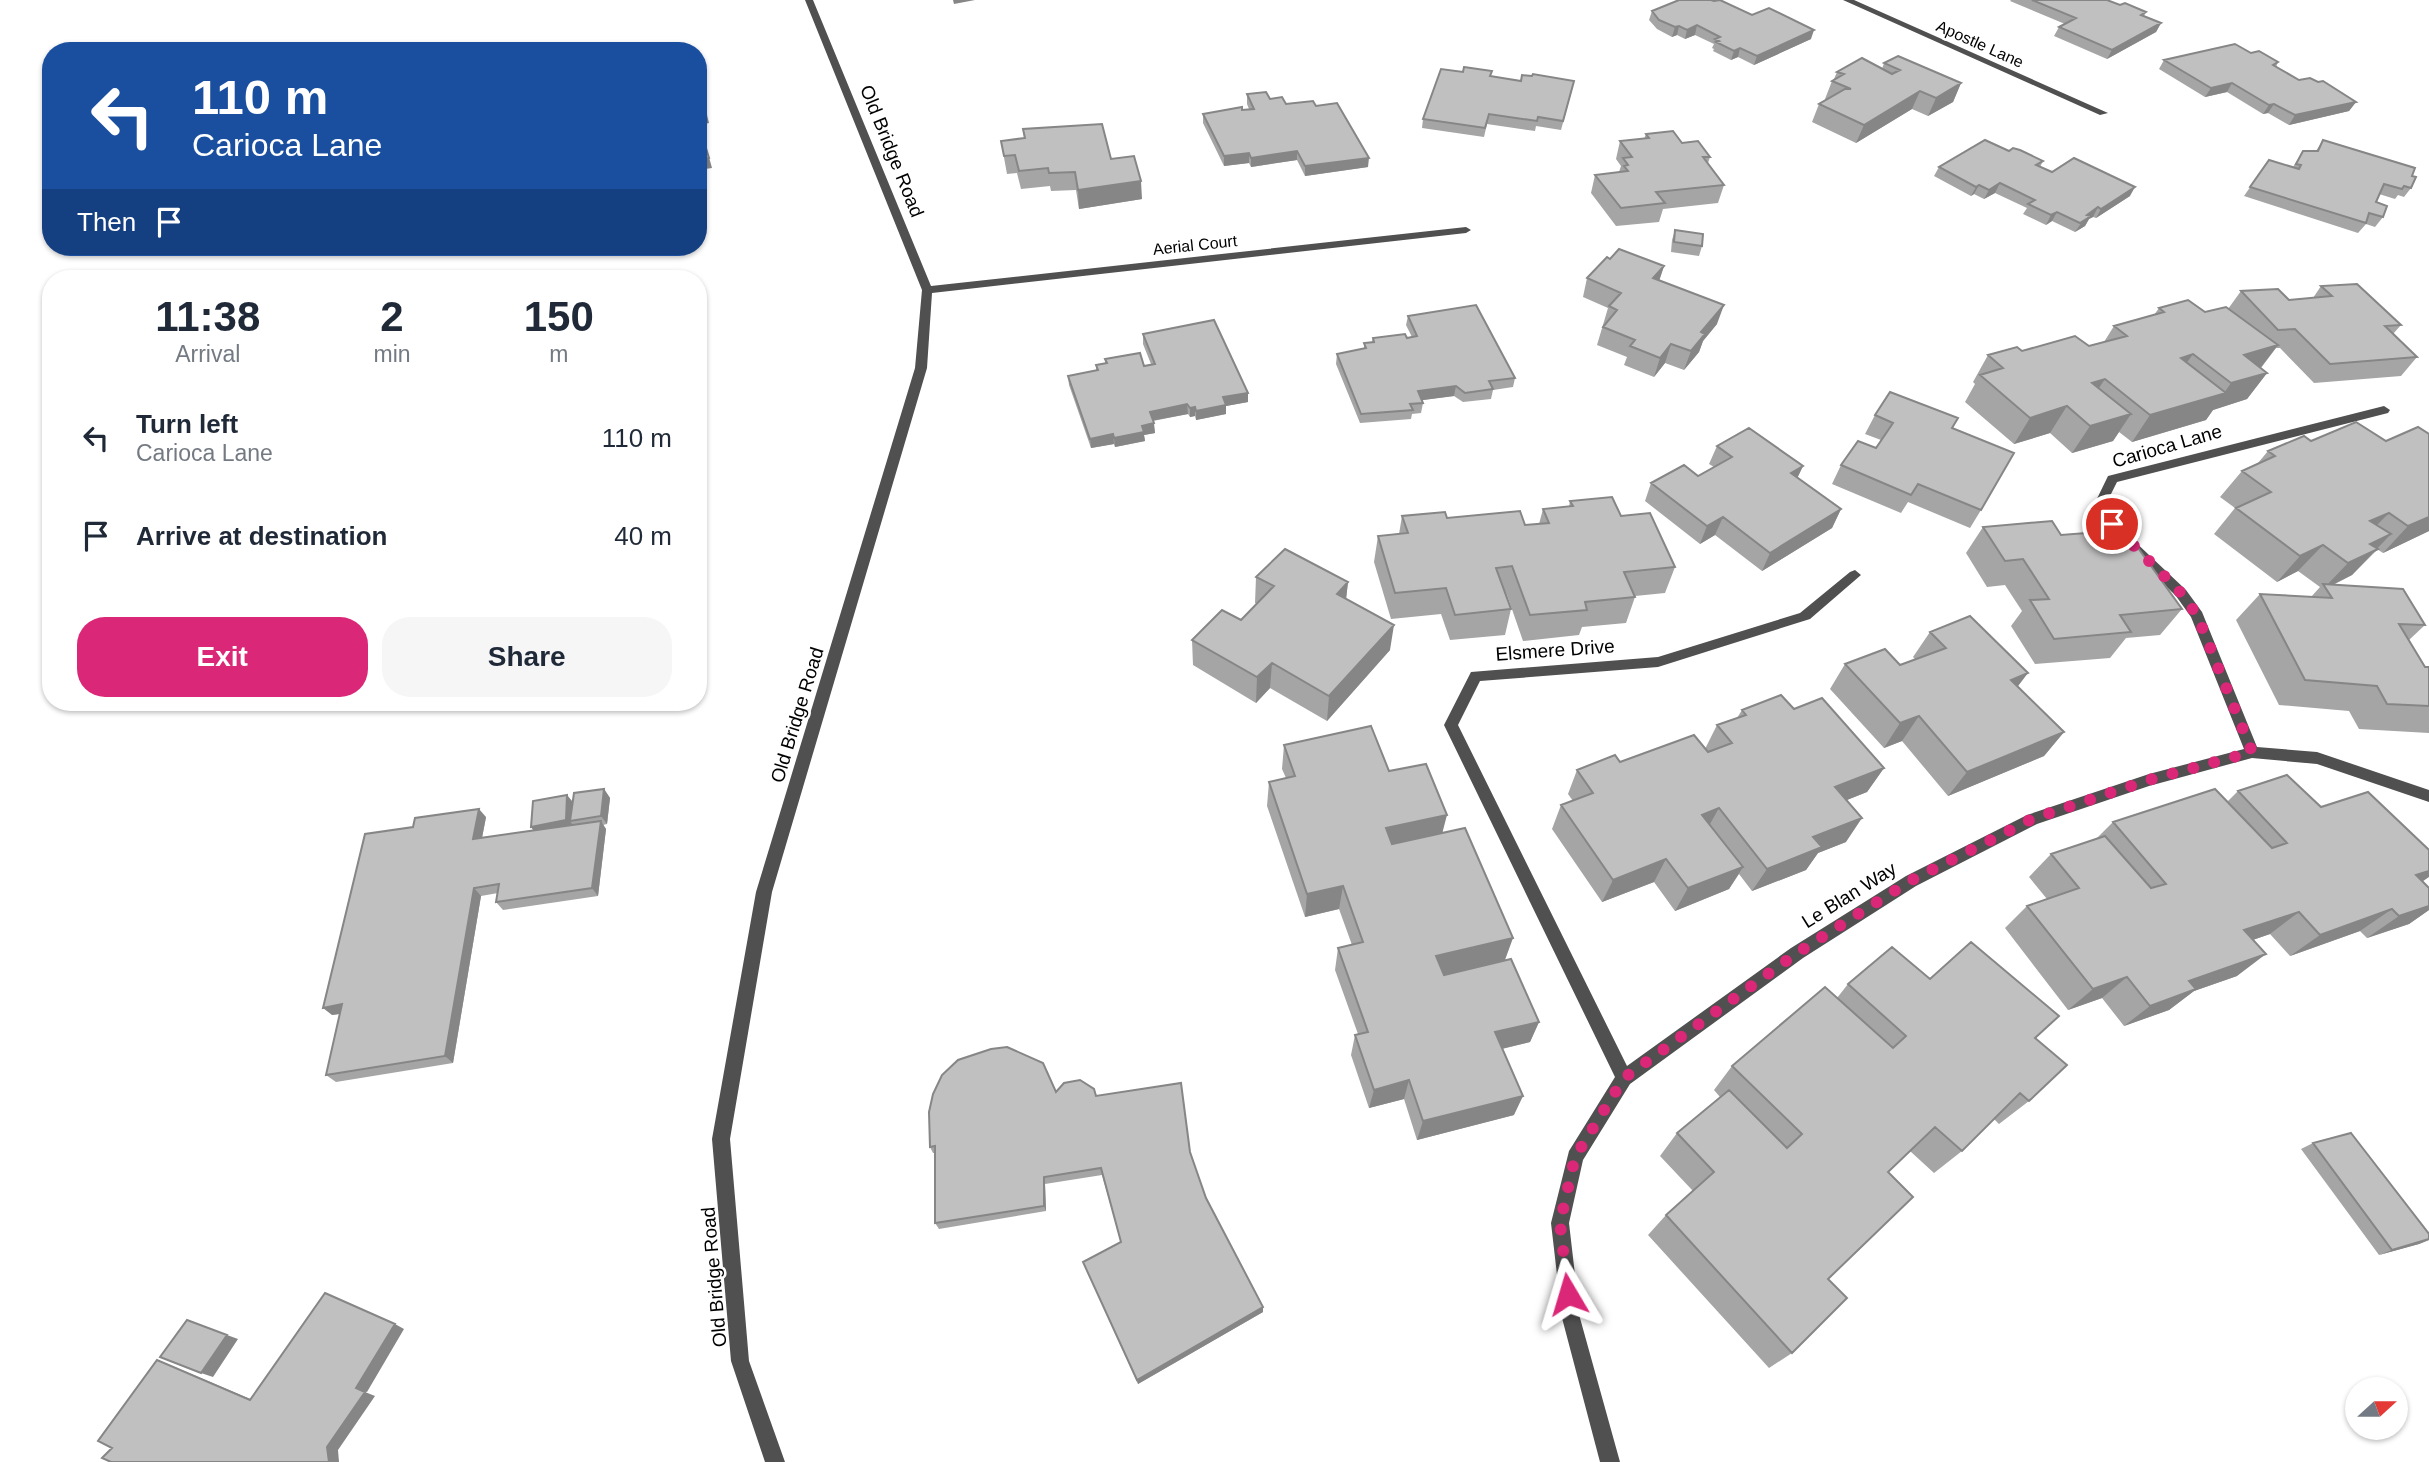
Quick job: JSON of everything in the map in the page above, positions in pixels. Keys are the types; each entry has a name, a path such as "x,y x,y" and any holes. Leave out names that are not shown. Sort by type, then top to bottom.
{"street":[{"name":"Old Bridge Road","path":"775,1462 740,1361 721,1139 764,891 921,368 927,290 809,0"},
{"name":"Apostle Lane","path":"1847,0 2103,113"},
{"name":"Aerial Court","path":"927,290 1466,230"},
{"name":"Carioca Lane","path":"2252,752 2197,615 2181,593 2098,509 2112,479 2384,410"},
{"name":"Elsmere Drive","path":"1624,1078 1451,725 1476,676 1658,662 1805,616 1855,575"},
{"name":"Le Blan Way","path":"1610,1462 1571,1318 1560,1223 1575,1157 1624,1078 1797,953 1910,881 2032,819 2149,780 2252,752 2317,758 2429,796"}],"building":[{"path":"1679,0 1720,0 1752,15 1769,8 1814,30 1757,56 1740,48 1734,51 1716,42 1719,41 1715,39 1720,37 1697,25 1687,30 1675,27 1659,20 1652,11"},
{"path":"2032,0 2107,0 2120,5 2125,3 2146,12 2141,15 2161,23 2112,50 2059,27 2076,18"},
{"path":"2235,44 2251,53 2259,51 2278,62 2273,65 2299,80 2310,78 2323,81 2356,102 2295,115 2274,104 2269,105 2232,83 2211,88 2164,60"},
{"path":"1898,56 1961,83 1936,98 1920,91 1864,125 1819,104 1845,89 1851,89 1832,81 1844,74 1837,72 1862,58 1892,74 1900,70 1884,63"},
{"path":"1464,67 1492,71 1490,76 1521,81 1522,75 1533,74 1574,81 1563,121 1538,117 1537,121 1489,114 1485,128 1423,119 1441,69 1463,72"},
{"path":"1266,92 1270,99 1282,97 1286,104 1313,101 1316,106 1337,103 1369,158 1305,166 1297,151 1251,158 1249,153 1224,156 1203,114 1242,107 1242,110 1254,109 1247,94"},
{"path":"1102,124 1111,159 1134,156 1141,181 1078,190 1075,172 1049,173 1048,168 1019,171 1015,155 1004,156 1001,141 1025,138 1023,129"},
{"path":"1673,131 1682,143 1698,141 1710,157 1703,157 1724,185 1656,192 1665,203 1621,208 1595,175 1628,171 1624,166 1628,165 1623,158 1632,157 1620,141 1649,138 1646,134"},
{"path":"1985,140 2009,151 2013,148 2020,150 2043,161 2036,165 2052,172 2074,158 2135,187 2101,209 2098,207 2080,223 2057,212 2051,215 2028,204 2035,200 2000,183 1989,190 1979,185 1976,187 1939,167"},
{"path":"2323,140 2415,168 2412,176 2416,177 2411,188 2404,186 2402,189 2384,184 2376,202 2387,206 2383,217 2369,213 2366,223 2250,187 2269,160 2299,169 2301,165 2296,164 2303,151 2318,151"},
{"path":"1675,230 1703,234 1702,246 1674,242"},
{"path":"1619,249 1664,266 1653,278 1724,305 1701,332 1705,334 1691,351 1671,344 1660,358 1630,346 1635,340 1603,327 1617,310 1609,306 1621,293 1587,278 1607,257 1610,259"},
{"path":"2357,284 2401,325 2385,326 2417,357 2330,364 2295,329 2278,330 2241,291 2278,289 2289,300 2332,296 2321,286"},
{"path":"2188,300 2205,312 2226,307 2278,345 2244,355 2267,373 2231,383 2193,354 2181,358 2226,393 2150,415 2105,379 2092,383 2131,414 2090,426 2067,406 2030,418 1980,375 2003,368 1988,355 2017,347 2022,351 2075,336 2089,346 2127,336 2114,326 2164,312 2159,308"},
{"path":"1476,305 1515,378 1489,381 1493,389 1465,393 1456,386 1418,391 1423,403 1410,404 1413,410 1361,414 1337,354 1366,348 1364,343 1374,342 1373,338 1405,334 1407,338 1417,336 1408,316"},
{"path":"1214,320 1248,393 1223,397 1226,405 1196,411 1195,407 1190,408 1187,404 1150,412 1154,423 1142,426 1144,432 1090,439 1068,376 1098,370 1096,365 1107,363 1105,359 1140,353 1144,366 1155,364 1143,334"},
{"path":"1890,392 1958,418 1952,428 2014,453 1981,510 1918,484 1911,495 1841,465 1858,441 1876,448 1893,423 1875,415"},
{"path":"2356,422 2386,441 2418,427 2429,434 2429,517 2408,526 2389,513 2370,521 2391,534 2370,544 2378,549 2348,563 2323,545 2300,556 2236,508 2271,492 2242,471 2275,456 2268,451 2304,436 2311,441"},
{"path":"1749,428 1803,466 1791,473 1841,509 1770,553 1723,517 1707,526 1651,483 1684,465 1698,476 1732,457 1717,446"},
{"path":"1612,497 1621,516 1650,513 1675,567 1624,572 1635,597 1585,602 1587,610 1530,615 1512,566 1496,568 1511,609 1455,615 1446,588 1395,593 1378,536 1408,533 1402,516 1445,512 1447,518 1520,511 1525,525 1549,523 1543,509 1573,506 1570,501"},
{"path":"2052,521 2061,535 2125,530 2182,609 2120,615 2131,632 2054,639 2030,600 2049,599 2023,559 2005,561 1983,527"},
{"path":"1285,549 1348,582 1337,594 1394,625 1329,696 1272,663 1257,677 1192,640 1222,610 1241,620 1274,586 1256,577"},
{"path":"2323,584 2403,589 2425,625 2399,624 2425,667 2429,667 2429,706 2387,704 2377,686 2305,680 2260,594 2332,598"},
{"path":"1970,616 2028,673 2011,680 2064,732 1967,772 1919,716 1900,723 1845,664 1885,649 1900,665 1946,648 1930,632"},
{"path":"1781,695 1794,709 1822,698 1884,768 1835,787 1862,818 1813,837 1822,847 1767,869 1719,808 1702,815 1743,867 1688,888 1666,859 1613,880 1561,805 1593,793 1577,770 1615,755 1620,762 1694,735 1708,752 1732,743 1717,725 1746,715 1742,710"},
{"path":"1371,726 1389,771 1426,764 1447,815 1386,828 1392,844 1465,828 1513,938 1436,956 1444,975 1511,959 1539,1022 1495,1032 1523,1096 1423,1121 1409,1080 1374,1090 1355,1035 1368,1032 1338,948 1363,942 1343,886 1307,894 1269,782 1295,776 1284,745"},
{"path":"2287,775 2321,807 2368,792 2429,850 2429,871 2416,875 2429,888 2429,906 2399,916 2392,909 2320,935 2299,912 2244,930 2266,954 2189,981 2196,989 2150,1006 2127,977 2093,989 2027,906 2079,888 2051,854 2105,836 2151,888 2166,884 2113,822 2215,789 2272,848 2287,843 2238,791"},
{"path":"604,789 601,816 570,821 574,793"},
{"path":"567,795 566,820 531,827 533,801"},
{"path":"479,809 473,839 601,821 592,888 496,902 499,884 474,888 445,1056 326,1075 342,1004 323,1008 365,834 413,827 415,818"},
{"path":"1971,942 2059,1016 2035,1038 2067,1065 2029,1101 2020,1093 1962,1151 1935,1127 1888,1172 1913,1197 1828,1279 1847,1298 1792,1353 1666,1215 1714,1172 1677,1133 1729,1090 1787,1148 1802,1134 1732,1066 1825,987 1893,1048 1906,1036 1848,984 1892,947 1930,979"},
{"path":"1007,1047 1043,1063 1056,1092 1064,1083 1080,1080 1094,1089 1096,1096 1181,1083 1190,1152 1206,1198 1263,1307 1137,1380 1083,1262 1121,1242 1101,1168 1044,1177 1044,1206 935,1223 935,1146 930,1147 929,1112 933,1094 942,1075 958,1060 991,1049"},
{"path":"2351,1133 2429,1234 2429,1239 2392,1250 2313,1143"},
{"path":"325,1293 395,1324 356,1388 365,1392 327,1447 329,1462 111,1462 102,1458 112,1448 98,1441 157,1360 250,1400"},
{"path":"187,1320 227,1335 201,1373 160,1357"}],"route":[{"path":"1568,1294 1560,1223 1575,1157 1624,1078 1797,953 1910,881 2032,819 2149,780 2252,752 2197,615 2181,593 2112,524"}]}
